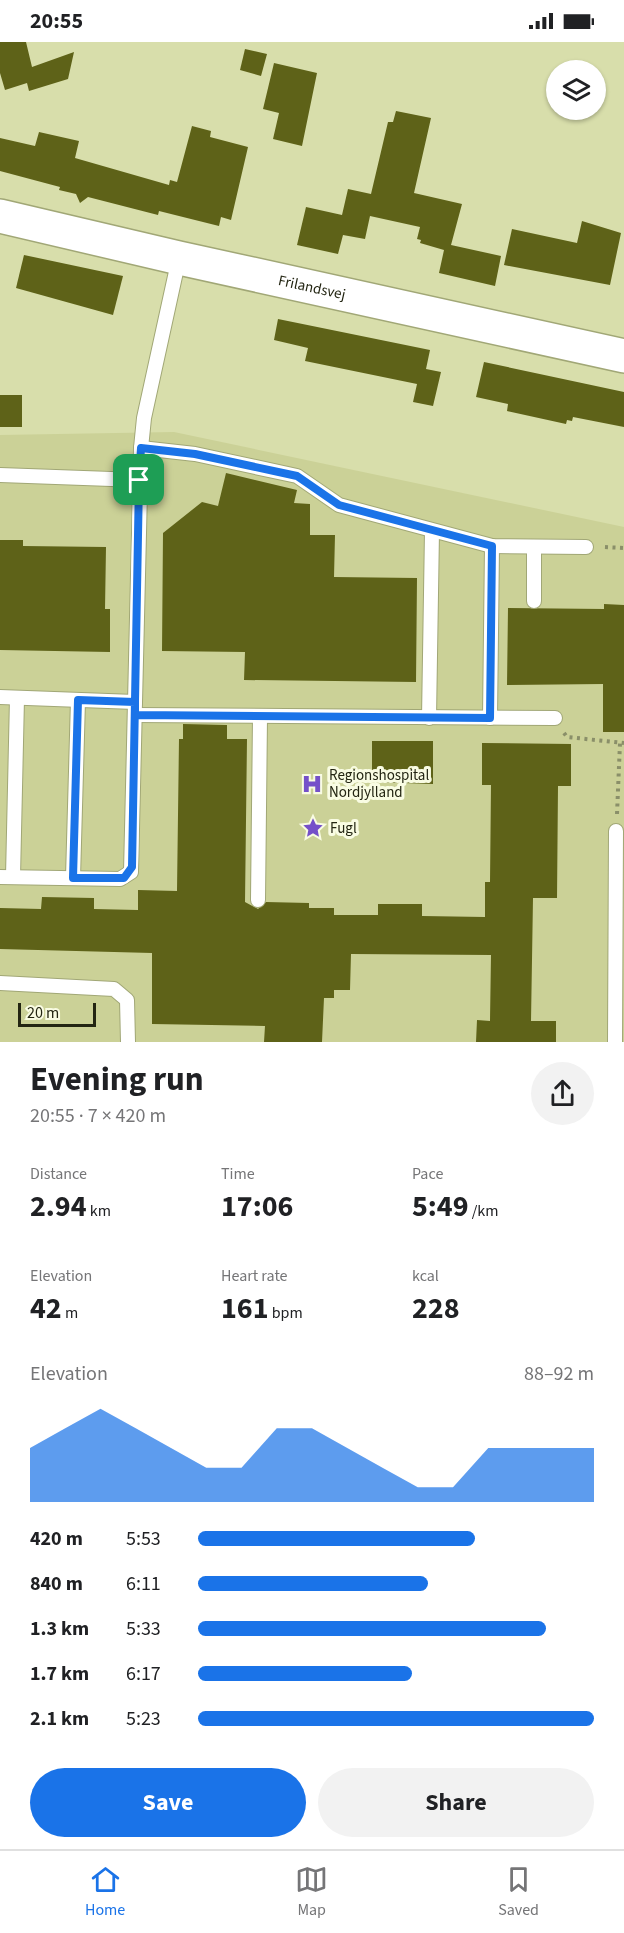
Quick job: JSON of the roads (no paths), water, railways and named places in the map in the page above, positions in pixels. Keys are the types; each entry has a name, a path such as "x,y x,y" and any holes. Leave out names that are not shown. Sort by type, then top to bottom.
{"street":[{"name":"Frilandsvej","path":"0,216 624,356"}],"lane":[{"path":"17,698 15,805 7,877 124,878 131,872 141,448 144,418 179,258"},
{"path":"141,448 195,454 297,476 339,505 492,546 586,547"},
{"path":"0,476 139,480"},
{"path":"429,718 432,531"},
{"path":"490,718 492,546"},
{"path":"534,547 534,601"},
{"path":"0,697 78,700 135,709 260,717 555,718"},
{"path":"73,878 78,700"},
{"path":"258,900 260,717"},
{"path":"0,805 15,805"},
{"path":"615,1042 616,831"},
{"path":"0,983 114,989 127,1000 128,1042"}],"place":[{"name":"Regionshospital Nordjylland","path":"312,784"},
{"name":"Fugl","path":"313,828"}]}
